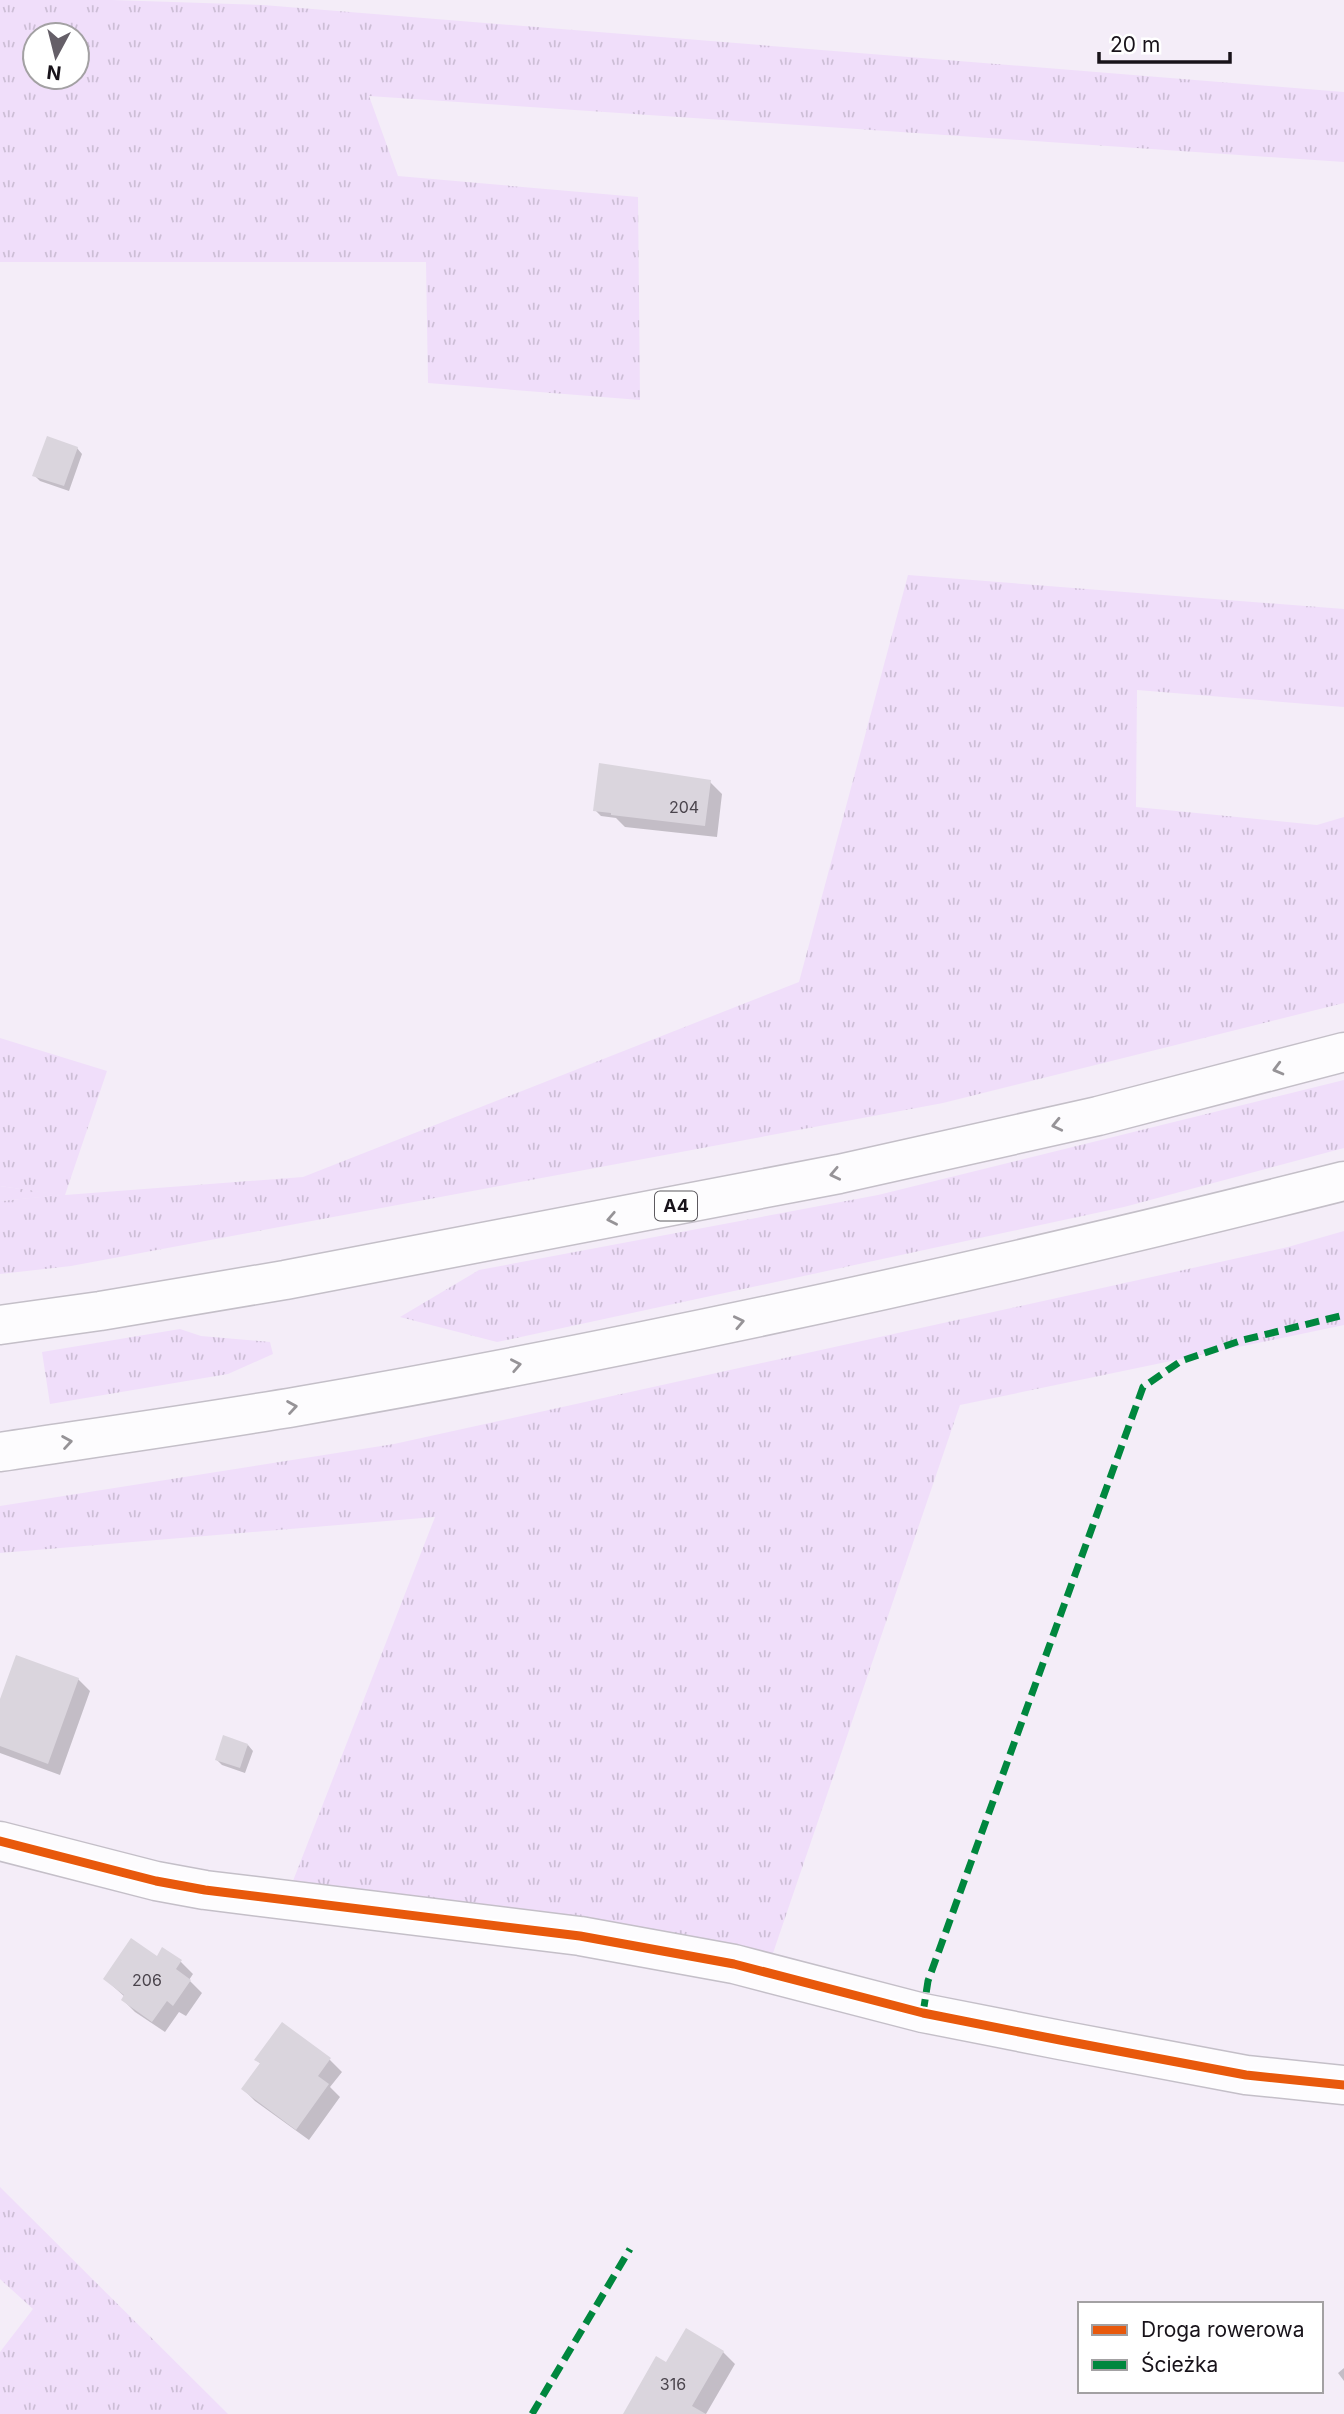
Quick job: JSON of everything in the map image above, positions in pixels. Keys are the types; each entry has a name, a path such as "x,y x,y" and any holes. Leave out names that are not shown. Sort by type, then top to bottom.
{"main road":[{"name":"A4","path":"0,1325 299,1278 839,1174 1098,1116 1344,1052"},
{"path":"0,1452 299,1406 633,1343 925,1282 1121,1237 1344,1181"},
{"path":"0,1841 156,1881 205,1890 580,1936 734,1964 923,2013 1023,2033 1246,2075 1344,2085"}],"green space":[{"path":"0,0 112,0 263,5 1344,92 1344,162 369,96 398,176 638,197 640,400 428,383 426,262 0,262"},
{"path":"908,575 1344,609 1344,707 1137,690 1136,807 1317,825 1344,817 1344,1003 943,1103 71,1266 0,1274 0,1201 60,1195 0,1186 0,1038 107,1071 65,1195 303,1177 799,982"},
{"path":"1344,1080 1344,1148 1124,1207 497,1342 400,1317 479,1270 878,1195"},
{"path":"0,1186 64,1195 0,1201"},
{"path":"1344,1231 1344,1325 960,1405 771,1959 291,1886 435,1517 0,1553 0,1506 394,1444 1288,1247"},
{"path":"180,1329 201,1336 270,1342 273,1354 228,1374 50,1404 42,1352"},
{"path":"0,2187 228,2414 0,2414 0,2352 33,2309 0,2279"}],"building":[{"path":"47,436 78,447 64,486 32,476"},
{"path":"599,763 711,780 705,826 593,811"},
{"path":"16,1655 79,1678 48,1764 0,1746 0,1699"},
{"path":"223,1735 248,1744 240,1768 215,1760"},
{"path":"131,1938 157,1956 162,1947 182,1960 176,1969 191,1980 173,2006 167,2001 152,2022 121,2000 124,1995 103,1979"},
{"path":"282,2022 331,2058 318,2076 329,2084 296,2130 241,2089 260,2063 254,2060"},
{"path":"686,2328 724,2351 692,2406 706,2414 623,2414 656,2356 666,2362"}],"marked path":[{"path":"923,2013 928,1981 1143,1387 1181,1361 1243,1340 1344,1315"},
{"path":"532,2414 630,2249"}],"cycle path":[{"path":"0,1841 156,1881 205,1890 580,1936 734,1964 923,2013 1060,2040 1246,2075 1344,2085"}]}
